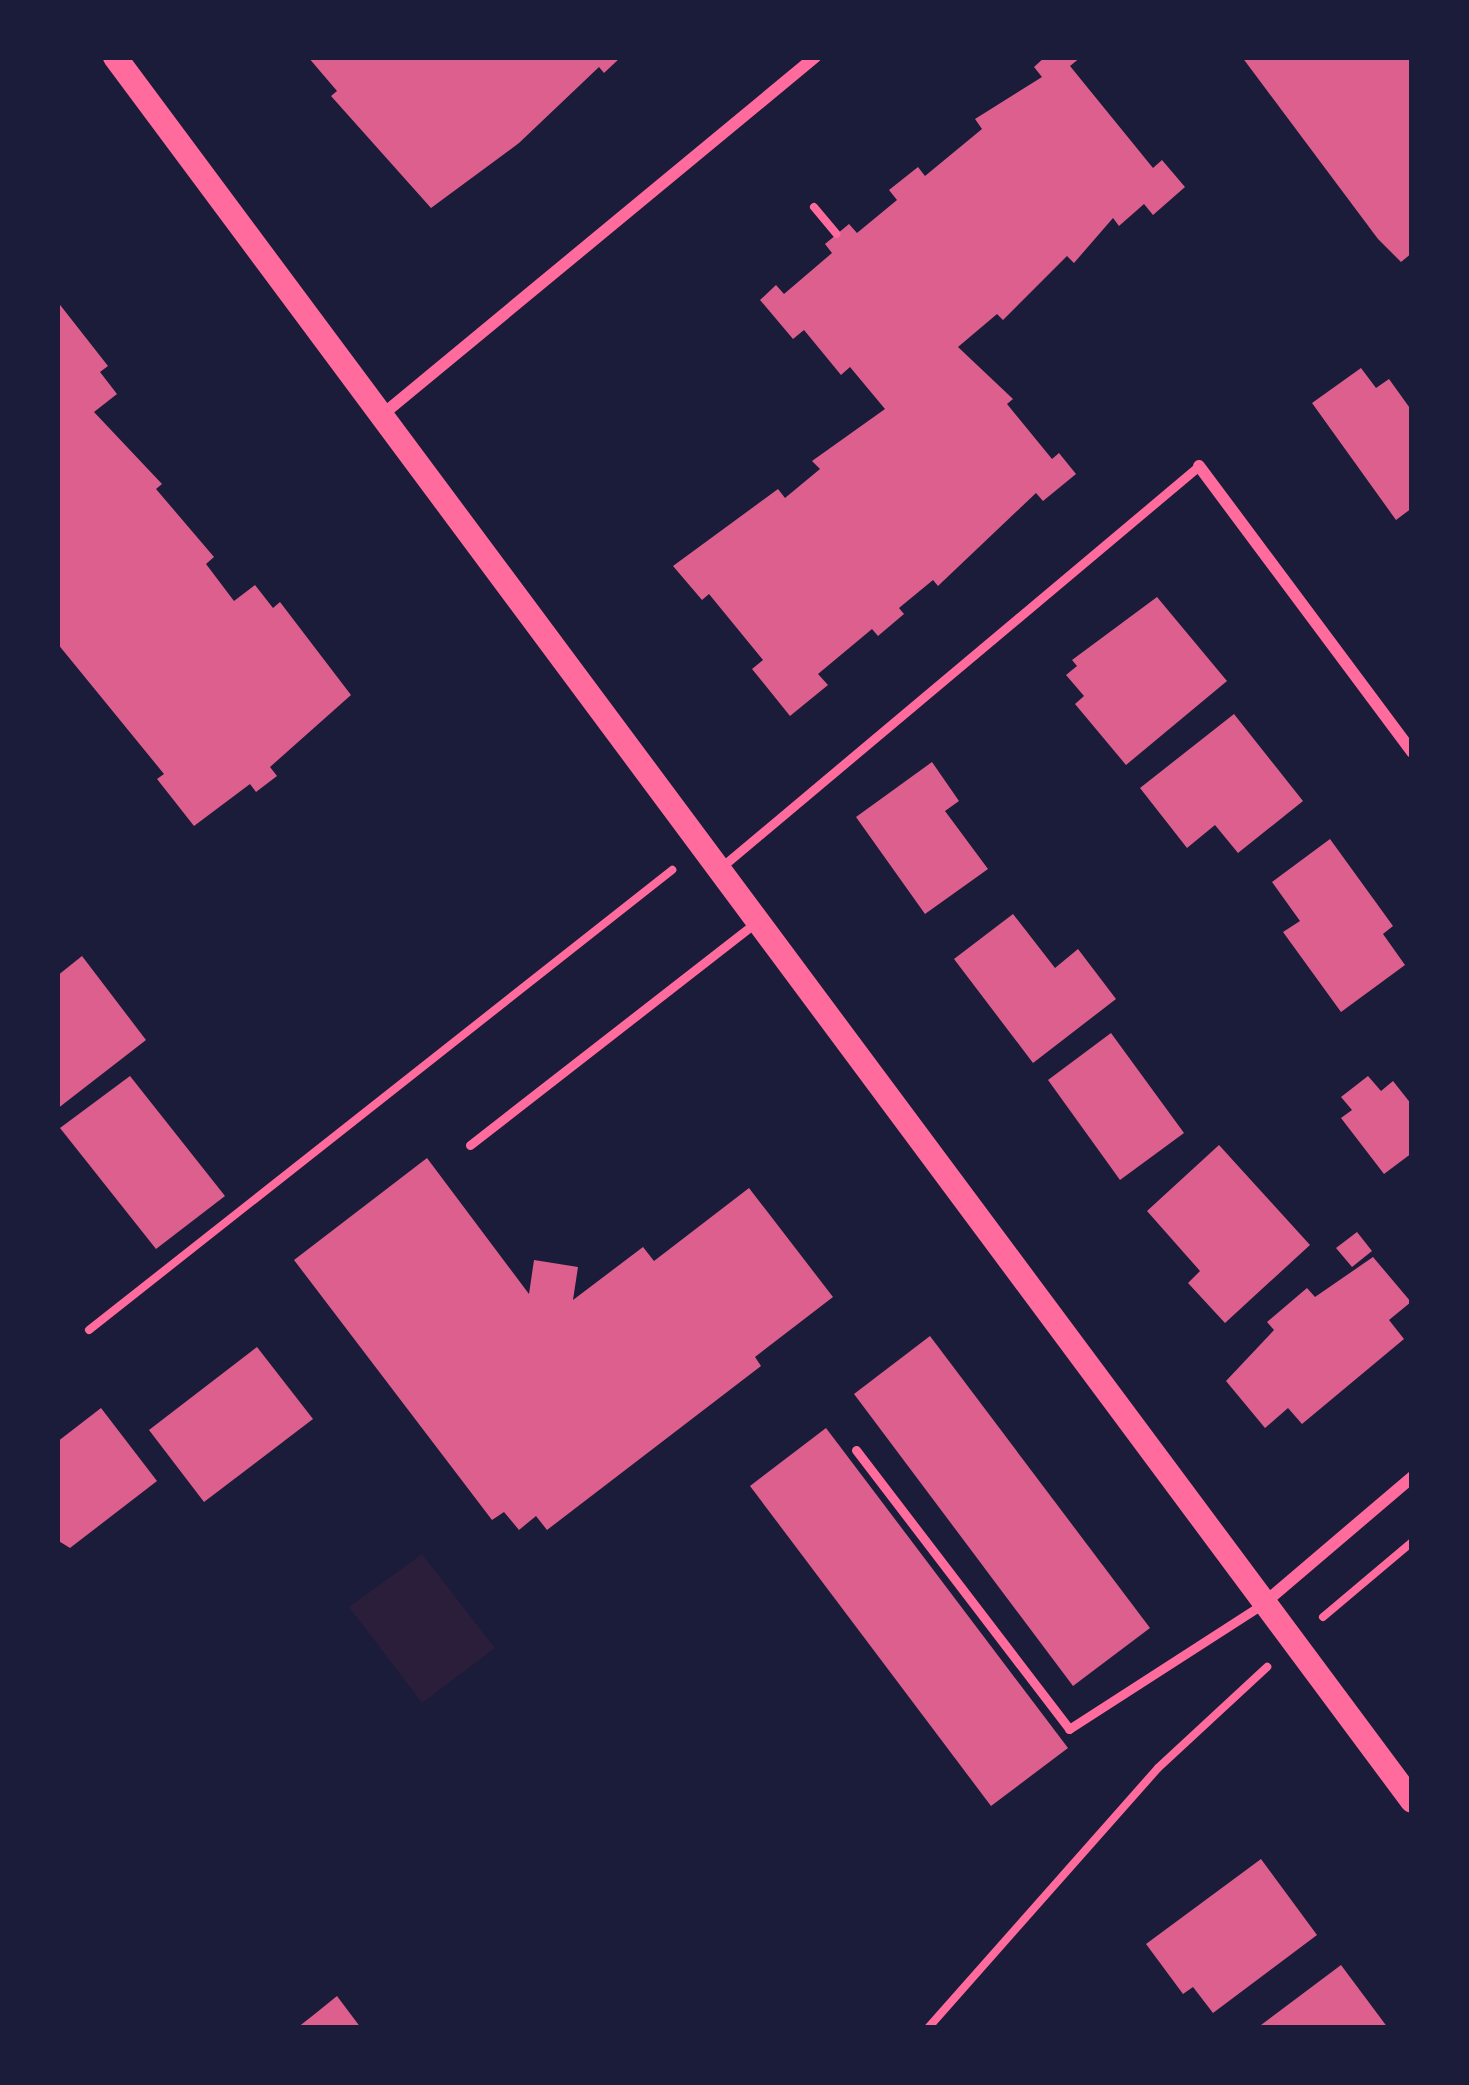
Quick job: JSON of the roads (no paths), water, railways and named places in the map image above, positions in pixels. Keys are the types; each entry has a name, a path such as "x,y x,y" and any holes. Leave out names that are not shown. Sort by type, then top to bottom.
{"main road":[{"path":"115,57 1412,1801"}],"street":[{"path":"381,416 815,57"},
{"path":"1199,466 1412,752"},
{"path":"1263,1604 1412,1477"}],"lane":[{"path":"719,869 1199,466"},
{"path":"470,1145 757,922"},
{"path":"856,1450 1070,1729 1263,1604"}]}
